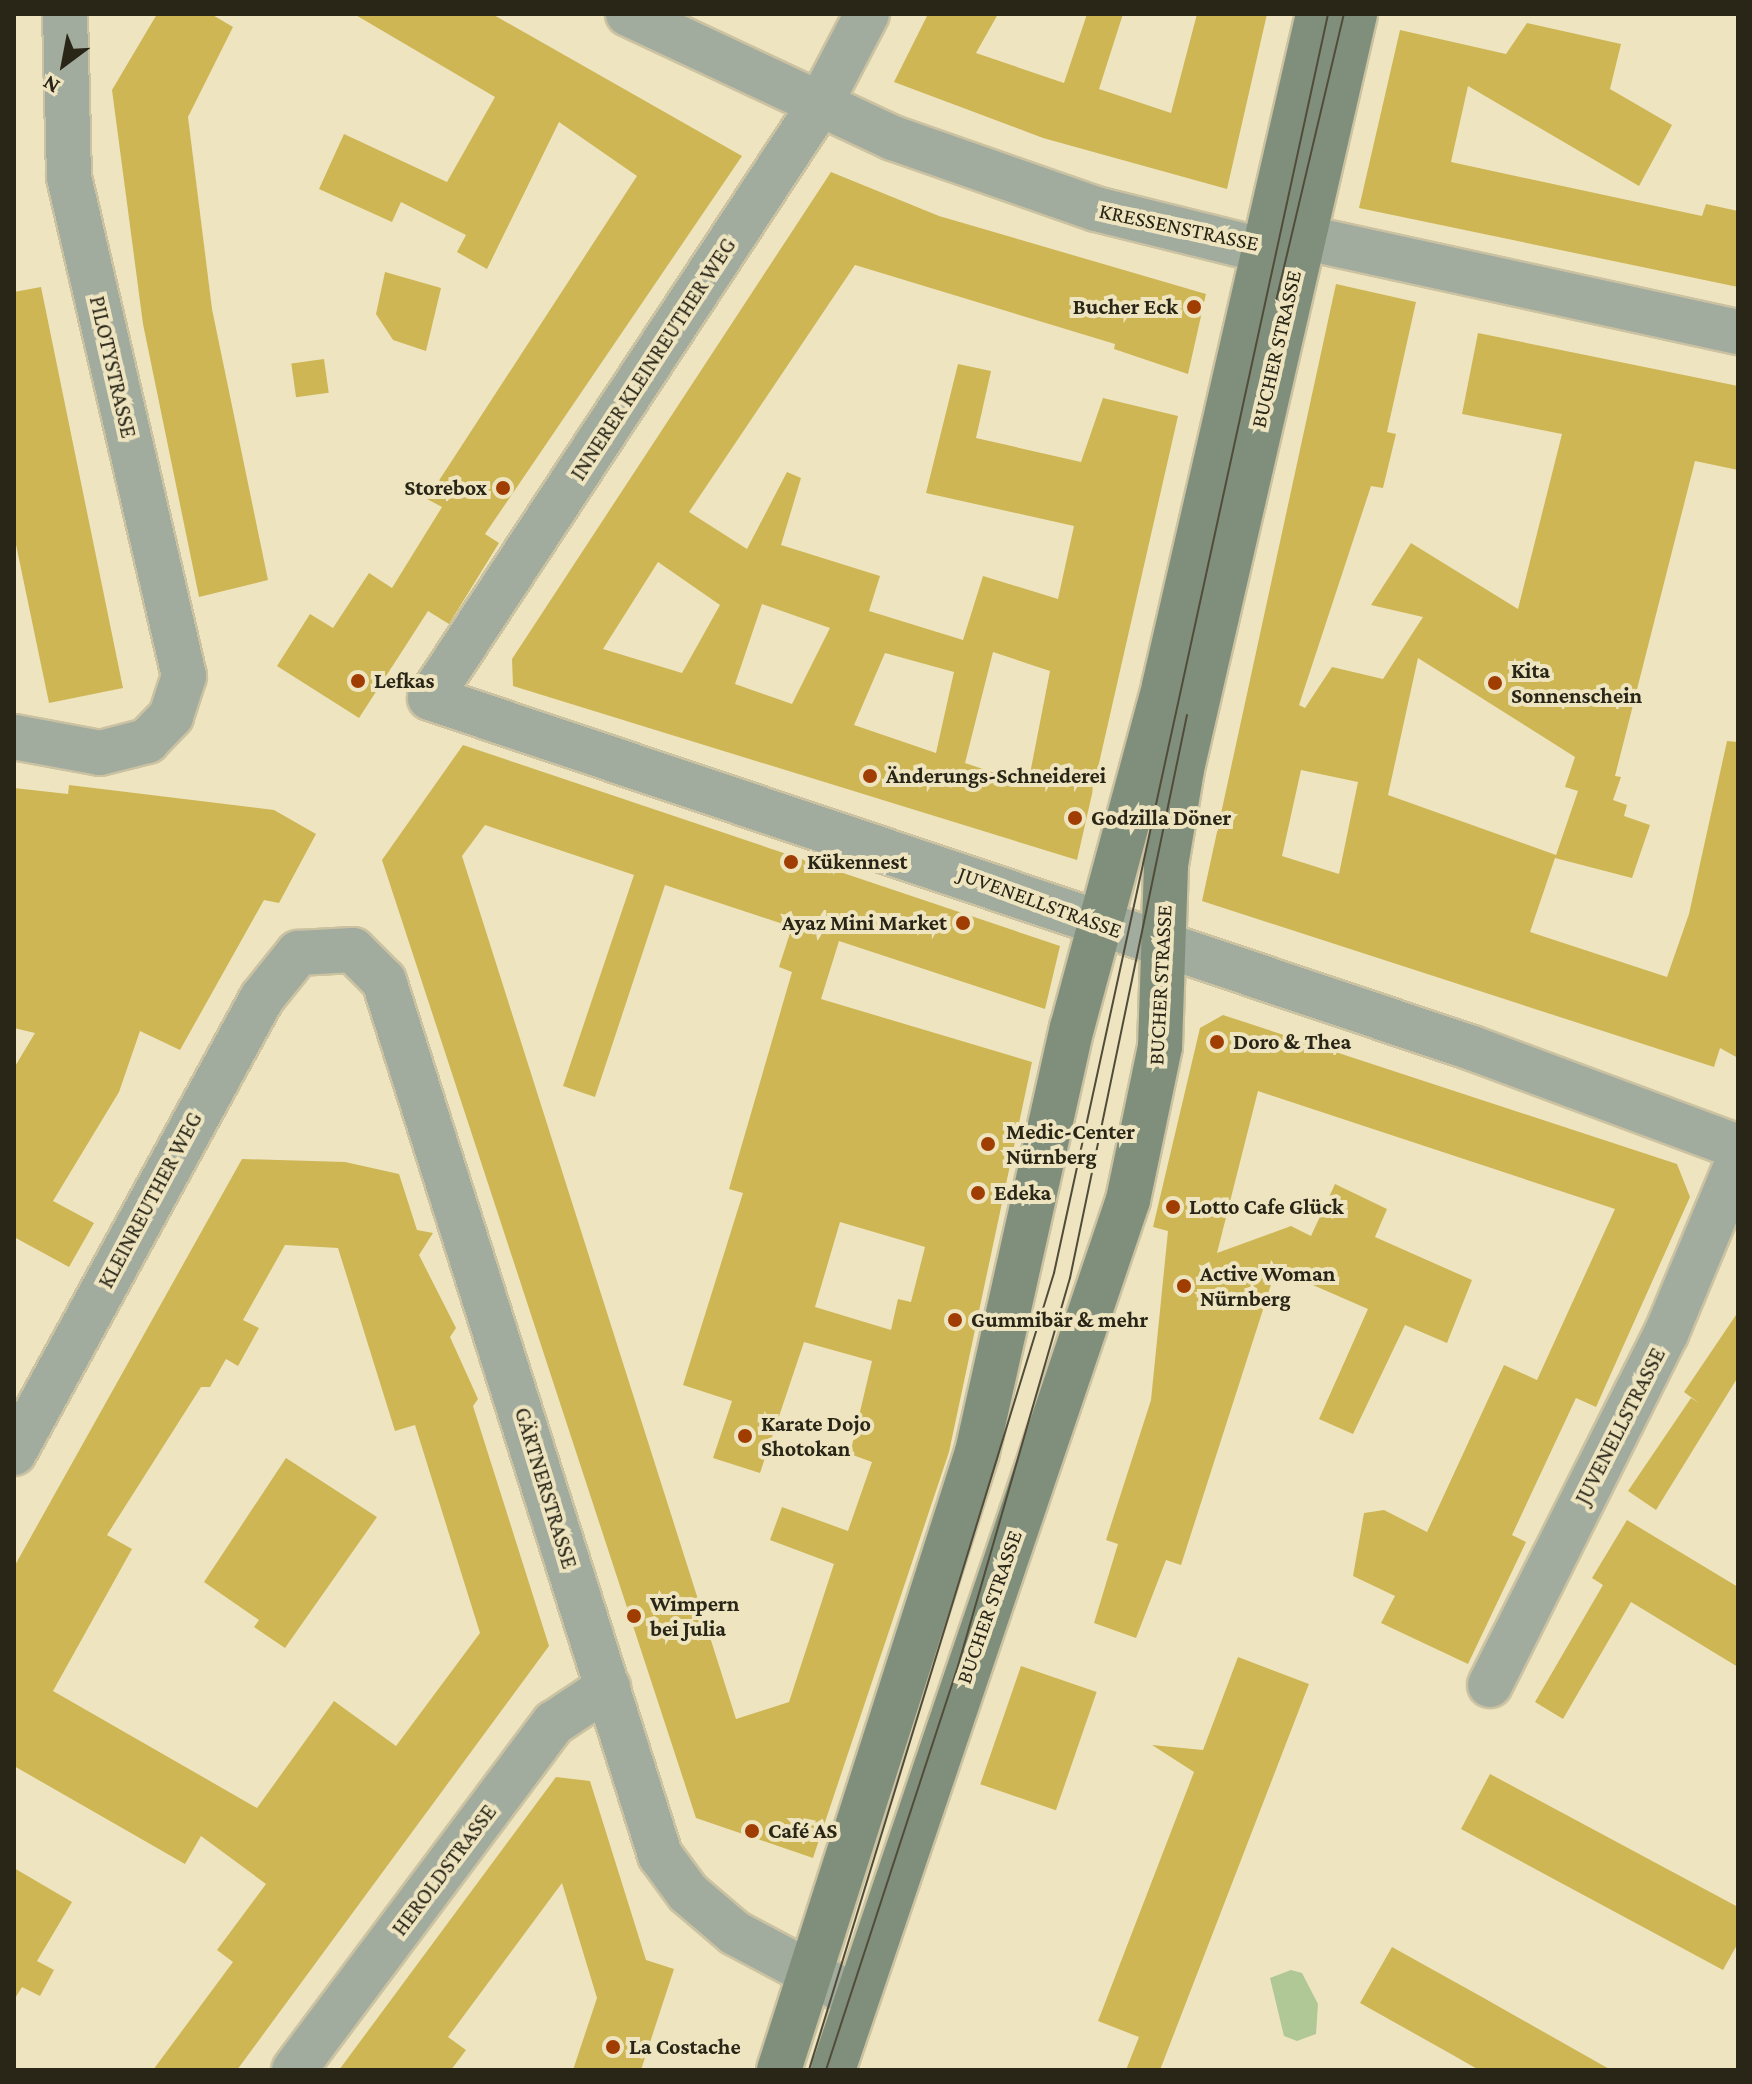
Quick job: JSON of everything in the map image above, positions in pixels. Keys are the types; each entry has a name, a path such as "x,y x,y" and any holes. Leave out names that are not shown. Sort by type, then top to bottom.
{"main road":[{"name":"BUCHER STRASSE","path":"833,2070 1112,1260 1154,1081 1164,947 1167,851 1282,243 1318,14"},
{"name":"BUCHER STRASSE","path":"779,2070 962,1510 1098,921 1282,243 1355,14"}],"street":[{"name":"PILOTYSTRASSE","path":"14,737 100,753 147,741 171,716 184,676 69,177 65,14"},
{"name":"KRESSENSTRASSE","path":"628,14 819,106 989,176 1282,243 1738,332"},
{"name":"INNERER KLEINREUTHER WEG","path":"430,698 819,106 867,14"},
{"name":"JUVENELLSTRASSE","path":"430,698 1543,1072 1738,1147"},
{"name":"GÄRTNERSTRASSE","path":"298,953 353,950 384,981 660,1855 688,1893 735,1933 810,1976 857,1998"},
{"name":"KLEINREUTHER WEG","path":"14,1453 205,1097 262,998 298,953"},
{"name":"JUVENELLSTRASSE","path":"1490,1685 1666,1334 1738,1161"},
{"name":"HEROLDSTRASSE","path":"294,2070 554,1723 608,1687"}],"green space":[{"path":"1291,1970 1302,1973 1318,2004 1316,2034 1297,2041 1284,2036 1270,1978"}],"building":[{"path":"157,14 211,14 233,27 188,117 212,309 268,580 199,597 143,324 112,90"},
{"path":"354,14 492,14 742,156 485,534 499,543 449,624 428,611 359,718 277,666 310,614 333,628 369,573 392,588 442,507 427,499 637,176 559,122 487,269 457,252 466,235 401,202 392,222 319,189 344,134 447,182 495,97"},
{"path":"928,14 998,14 976,53 1064,83 1087,14 1123,14 1099,89 1171,113 1197,14 1267,14 1227,189 1043,138 894,82"},
{"path":"1527,23 1621,44 1610,89 1672,125 1639,186 1468,86 1451,162 1702,216 1706,204 1738,211 1738,287 1359,208 1400,30 1506,54"},
{"path":"831,172 939,216 1206,294 1188,374 1114,349 1115,344 855,265 689,512 747,549 787,472 801,478 781,545 880,576 869,611 963,640 983,576 1058,599 1074,526 926,493 958,364 991,371 976,438 1081,462 1103,398 1178,416 1077,860 513,686 512,659","holes":["658,562 720,605 682,673 603,649","762,604 830,628 792,704 735,684","993,652 1050,671 1028,784 965,763","885,653 954,672 936,753 854,725"]},
{"path":"385,272 441,288 426,351 393,340 376,314"},
{"path":"1336,284 1416,302 1387,432 1396,434 1383,488 1371,486 1299,705 1305,708 1332,667 1383,679 1423,617 1371,605 1411,543 1518,609 1562,434 1462,414 1478,333 1738,386 1738,470 1695,461 1615,776 1621,777 1613,800 1627,805 1624,816 1650,825 1632,878 1555,858 1578,791 1565,787 1575,757 1418,658 1388,795 1556,855 1530,932 1667,977 1689,914 1727,741 1738,742 1738,1058 1720,1048 1714,1067 1202,901","holes":["1301,770 1358,782 1339,874 1282,856"]},
{"path":"41,287 123,688 49,703 14,535 14,292"},
{"path":"324,359 329,393 296,397 291,364"},
{"path":"463,745 1060,946 1045,1009 839,941 821,999 1032,1062 949,1452 813,1858 696,1818 382,860","holes":["485,825 634,875 563,1086 595,1097 665,885 792,927 779,967 792,972 729,1189 743,1193 683,1385 732,1401 713,1458 760,1473 804,1342 872,1361 850,1454 872,1462 848,1531 782,1507 770,1540 834,1564 789,1702 736,1719 462,856","840,1222 925,1247 911,1302 898,1299 891,1330 815,1307"]},
{"path":"69,785 274,810 316,834 279,903 264,900 180,1050 140,1031 119,1092 53,1201 94,1223 69,1267 14,1237 14,1068 35,1033 14,1028 14,788 68,794"},
{"path":"1223,1015 1677,1164 1690,1197 1596,1407 1576,1398 1512,1535 1526,1542 1468,1664 1381,1623 1395,1596 1353,1576 1364,1513 1384,1510 1427,1532 1504,1365 1537,1380 1615,1209 1258,1091 1217,1253 1291,1226 1311,1236 1335,1184 1387,1209 1375,1237 1472,1280 1447,1343 1405,1325 1353,1434 1319,1419 1368,1309 1276,1269 1181,1565 1166,1560 1136,1638 1094,1623 1118,1544 1106,1540 1151,1400 1168,1231 1153,1227 1200,1028"},
{"path":"242,1159 345,1162 399,1174 417,1230 433,1233 419,1255 456,1328 450,1337 478,1399 473,1406 549,1646 237,2070 153,2070 233,1962 217,1950 266,1884 201,1836 185,1864 14,1766 14,1567","holes":["285,1245 338,1248 395,1431 415,1425 480,1633 396,1746 334,1701 257,1808 53,1691 132,1549 107,1535 201,1387 210,1387 226,1359 238,1366 259,1328 243,1320"]},
{"path":"1738,1312 1738,1377 1656,1510 1628,1491 1691,1398 1699,1403 1684,1392"},
{"path":"286,1458 377,1517 285,1648 254,1627 259,1620 204,1582"},
{"path":"1627,1520 1738,1587 1738,1667 1631,1602 1563,1719 1535,1702 1603,1585 1592,1578"},
{"path":"1238,1657 1309,1684 1160,2070 1126,2070 1139,2037 1098,2021 1194,1772 1152,1745 1203,1750"},
{"path":"1021,1666 1097,1692 1056,1810 980,1784"},
{"path":"1490,1774 1738,1907 1738,1943 1723,1970 1461,1829"},
{"path":"556,1777 590,1781 646,1960 674,1969 641,2070 573,2070 597,1998 562,1883 448,2037 466,2050 451,2070 339,2070"},
{"path":"14,1868 72,1902 37,1961 54,1970 40,1996 22,1987 14,2000"},
{"path":"1392,1947 1611,2070 1479,2070 1360,2003"}],"tram line":[{"path":"809,2070 1054,1273 1328,14"},
{"path":"1276,301 1344,14"},
{"path":"826,2070 958,1666 1070,1278 1187,715"}],"place":[{"name":"Bucher Eck","path":"1194,307"},
{"name":"Storebox","path":"503,488"},
{"name":"Lefkas","path":"358,681"},
{"name":"Kita Sonnenschein","path":"1495,683"},
{"name":"Änderungs-Schneiderei","path":"870,776"},
{"name":"Godzilla Döner","path":"1075,818"},
{"name":"Kükennest","path":"791,862"},
{"name":"Ayaz Mini Market","path":"963,923"},
{"name":"Doro & Thea","path":"1217,1042"},
{"name":"Medic-Center Nürnberg","path":"988,1144"},
{"name":"Edeka","path":"978,1193"},
{"name":"Lotto Cafe Glück","path":"1173,1207"},
{"name":"Active Woman Nürnberg","path":"1184,1286"},
{"name":"Gummibär & mehr","path":"955,1320"},
{"name":"Karate Dojo Shotokan","path":"745,1436"},
{"name":"Wimpern bei Julia","path":"634,1616"},
{"name":"Café AS","path":"752,1831"},
{"name":"La Costache","path":"613,2047"}]}
